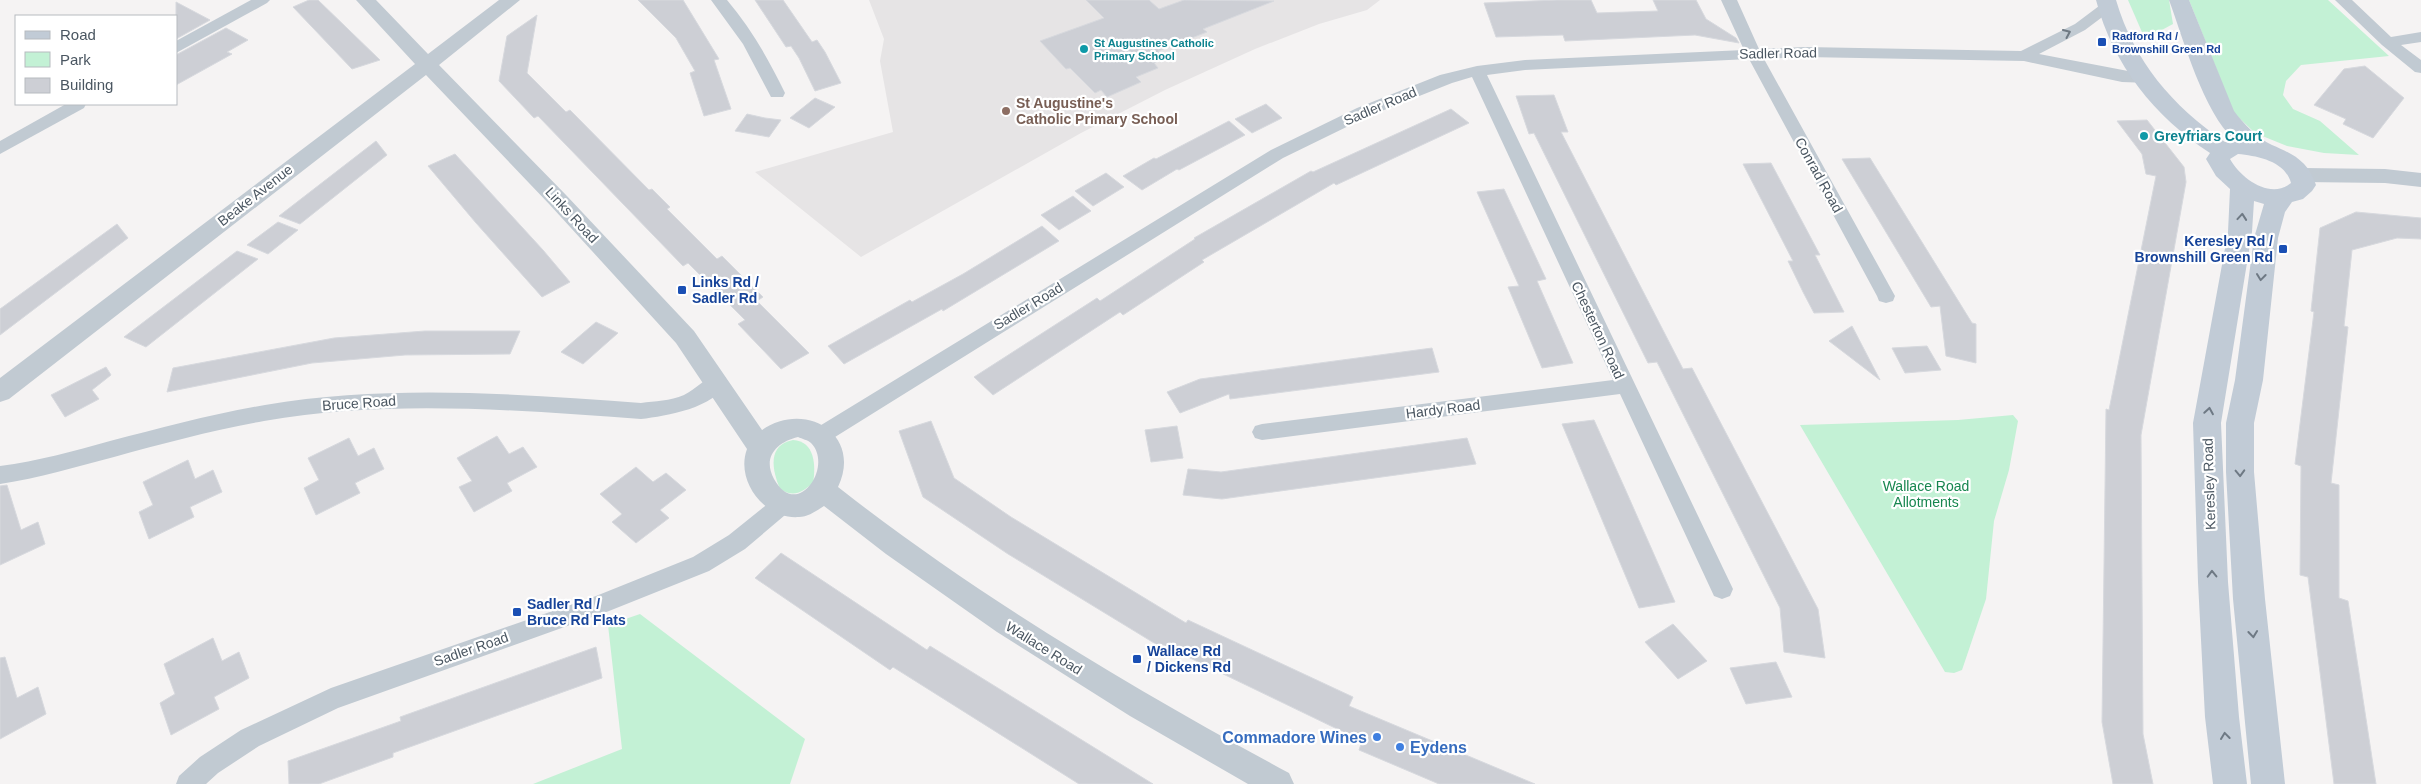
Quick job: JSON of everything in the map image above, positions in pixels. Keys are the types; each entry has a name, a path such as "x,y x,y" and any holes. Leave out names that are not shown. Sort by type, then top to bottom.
{"main road":[{"path":"2179,0 2223,112 2233,126 2262,150 2292,164 2303,175 2304,185 2297,193 2283,198 2273,209 2266,238 2249,380 2240,424 2240,472 2250,608 2268,784"},
{"path":"2107,3 2131,60 2143,79 2165,105 2191,129 2222,151"},
{"path":"2262,150 2236,146 2222,151 2218,159 2221,168 2242,187 2256,193 2283,198"},
{"name":"Keresley Road","path":"2230,784 2222,717 2213,582 2207,423 2240,232 2242,187"},
{"path":"2211,504 2243,512"}],"street":[{"path":"178,47 262,0"},
{"name":"Links Road","path":"365,0 686,337 760,447"},
{"name":"Beake Avenue","path":"0,392 511,0"},
{"path":"719,0 748,37 777,93"},
{"name":"Conrad Road","path":"1729,0 1752,53 1886,296"},
{"path":"2343,0 2388,42 2421,68"},
{"name":"Sadler Road","path":"2024,56 2080,27 2107,3"},
{"path":"2388,42 2421,36"},
{"name":"Sadler Road","path":"820,436 1277,154 1363,112 1446,79 1477,71 1526,65 1752,53 2024,56 2122,77 2143,79"},
{"name":"Chesterton Road","path":"1477,71 1624,386 1722,589"},
{"path":"0,148 76,105"},
{"path":"2303,175 2421,180"},
{"name":"Bruce Road","path":"0,475 30,471 179,431 284,411 342,403 484,400 641,411 667,408 692,400 718,382"},
{"name":"Hardy Road","path":"1262,432 1624,386"},
{"path":"787,428 805,428 820,436 828,446 832,472 823,490 806,504 797,507 783,504 773,499 758,475 756,462 760,447 770,437 787,428"},
{"name":"Wallace Road","path":"823,490 849,512 991,615 1146,711 1278,784"},
{"name":"Sadler Road","path":"188,784 209,765 250,738 331,699 602,604 701,564 737,542 783,504"}],"shaded area":[{"name":"St Augustine's Catholic Primary School","path":"869,0 1380,0 1367,10 1319,24 1255,49 1165,90 1081,133 861,257 755,172 893,132 880,61 884,39"}],"green space":[{"path":"2128,0 2169,0 2173,24 2145,39"},
{"path":"2189,0 2328,0 2389,56 2301,65 2286,81 2283,95 2293,109 2320,121 2359,155 2324,153 2287,146 2255,133 2234,113"},
{"name":"Wallace Road Allotments","path":"2013,415 2018,421 2009,470 1994,521 1986,599 1962,670 1954,673 1945,672 1800,425 1958,420"},
{"path":"793,440 800,441 806,445 814,462 813,483 798,493 785,492 780,489 774,466 775,453 779,447"},
{"path":"640,614 805,739 790,784 533,784 622,749 608,625"}],"building":[{"path":"309,0 318,0 380,60 352,69 293,7"},
{"path":"638,0 683,0 719,59 714,60 731,109 704,116 690,73 695,71 676,38"},
{"path":"755,0 783,0 812,42 817,40 841,83 815,91 799,58 791,46 786,47"},
{"name":"St Augustines Catholic Primary School","path":"1086,0 1149,0 1159,9 1184,0 1274,1 1203,29 1207,32 1158,51 1165,59 1154,63 1158,68 1136,77 1141,82 1107,97 1101,90 1095,93 1070,68 1066,69 1040,41 1104,18"},
{"path":"1591,0 1597,13 1658,11 1653,0 1696,0 1706,19 1736,38 1739,43 1695,35 1565,41 1563,35 1496,37 1484,3"},
{"path":"176,2 210,20 178,38 178,15 176,15"},
{"path":"537,15 527,73 566,112 570,110 649,190 652,189 670,207 667,209 717,259 722,256 763,297 757,301 809,353 781,369 738,324 745,320 688,263 683,266 538,116 534,118 499,81 507,36"},
{"path":"226,28 248,40 227,52 232,54 178,84 178,54"},
{"path":"2365,66 2404,98 2373,138 2343,124 2346,119 2314,105 2344,69"},
{"path":"1554,95 1568,132 1561,132 1683,369 1692,368 1818,609 1825,658 1784,652 1780,608 1657,362 1648,363 1534,133 1529,134 1516,96"},
{"path":"815,98 835,107 809,128 790,118"},
{"path":"1266,104 1282,118 1252,133 1235,119"},
{"path":"1451,109 1469,123 1336,185 1334,183 1202,260 1204,262 1123,315 1120,312 993,395 974,377 1097,298 1100,301 1194,238 1311,171 1313,172"},
{"path":"747,114 781,120 769,137 735,131"},
{"path":"2147,120 2184,167 2186,182 2141,435 2143,734 2153,784 2113,784 2102,722 2106,409 2109,410 2156,176 2146,174 2142,154 2117,121"},
{"path":"1229,121 1245,135 1179,170 1177,169 1142,190 1123,176 1154,158 1156,159"},
{"path":"376,141 387,155 300,224 279,216"},
{"path":"455,154 570,282 542,297 428,166"},
{"path":"1870,158 1972,323 1976,324 1976,363 1946,356 1940,306 1931,307 1842,159"},
{"path":"1771,163 1820,255 1815,255 1844,312 1814,313 1803,292 1788,261 1793,261 1743,164"},
{"path":"1106,173 1124,187 1093,206 1075,191"},
{"path":"1504,189 1546,279 1537,281 1573,363 1542,368 1508,287 1519,286 1477,192"},
{"path":"1073,196 1091,211 1059,230 1041,215"},
{"path":"2356,212 2421,218 2421,239 2397,238 2352,250 2344,326 2348,327 2331,483 2339,485 2339,598 2348,601 2376,784 2334,784 2308,577 2300,575 2301,466 2295,464 2314,312 2311,311 2320,228"},
{"path":"278,222 298,230 268,254 247,245"},
{"path":"117,224 128,238 0,335 0,309"},
{"path":"1042,226 1059,241 943,311 942,309 844,364 828,346 910,300 912,302 963,274"},
{"path":"237,251 258,259 146,347 124,337"},
{"path":"596,322 618,333 583,364 561,352"},
{"path":"1852,326 1880,380 1829,341"},
{"path":"425,331 520,331 510,354 405,355 312,363 167,392 173,368 334,338"},
{"path":"1927,346 1941,370 1905,373 1892,348"},
{"path":"1432,348 1439,372 1230,399 1229,394 1180,413 1167,392 1200,379"},
{"path":"106,367 111,375 92,390 99,399 65,417 51,395"},
{"path":"1594,420 1675,602 1639,608 1562,424"},
{"path":"931,421 954,478 1011,517 1161,608 1186,623 1188,620 1353,697 1349,706 1535,784 1439,784 1359,750 1362,741 1161,644 1159,646 1008,554 923,497 899,431"},
{"path":"1177,426 1183,458 1151,462 1145,430"},
{"path":"497,436 509,454 523,447 537,467 507,483 512,491 474,512 459,487 472,481 457,458"},
{"path":"349,438 358,456 374,448 384,469 355,483 360,493 316,515 304,488 319,480 308,458"},
{"path":"1467,438 1476,464 1222,499 1183,495 1188,469 1221,472"},
{"path":"188,460 195,479 213,470 222,492 190,507 194,517 149,539 139,512 153,505 143,482"},
{"path":"636,467 653,482 666,473 686,490 660,510 669,518 636,543 612,522 622,514 600,494"},
{"path":"7,485 21,530 38,522 45,544 0,565 0,486"},
{"path":"781,553 927,650 930,646 1153,784 1079,784 893,667 890,670 755,578"},
{"path":"1673,624 1707,661 1678,679 1645,642"},
{"path":"213,638 222,661 239,652 249,678 214,697 219,709 171,735 160,703 175,694 164,664"},
{"path":"596,647 602,678 393,753 393,757 319,784 289,784 288,761 401,721 400,717"},
{"path":"5,657 17,698 38,687 46,714 0,739 0,658"},
{"path":"1776,662 1792,697 1746,704 1730,668"}],"place":[{"name":"Radford Rd / Brownshill Green Rd","path":"2102,42"},
{"name":"St Augustines Catholic Primary School","path":"1084,49"},
{"name":"St Augustine's Catholic Primary School","path":"1006,111"},
{"name":"Greyfriars Court","path":"2144,136"},
{"name":"Keresley Rd / Brownshill Green Rd","path":"2283,249"},
{"name":"Links Rd / Sadler Rd","path":"682,290"},
{"name":"Sadler Rd / Bruce Rd Flats","path":"517,612"},
{"name":"Wallace Rd / Dickens Rd","path":"1137,659"},
{"name":"Commadore Wines","path":"1377,737"},
{"name":"Eydens","path":"1400,747"}]}
